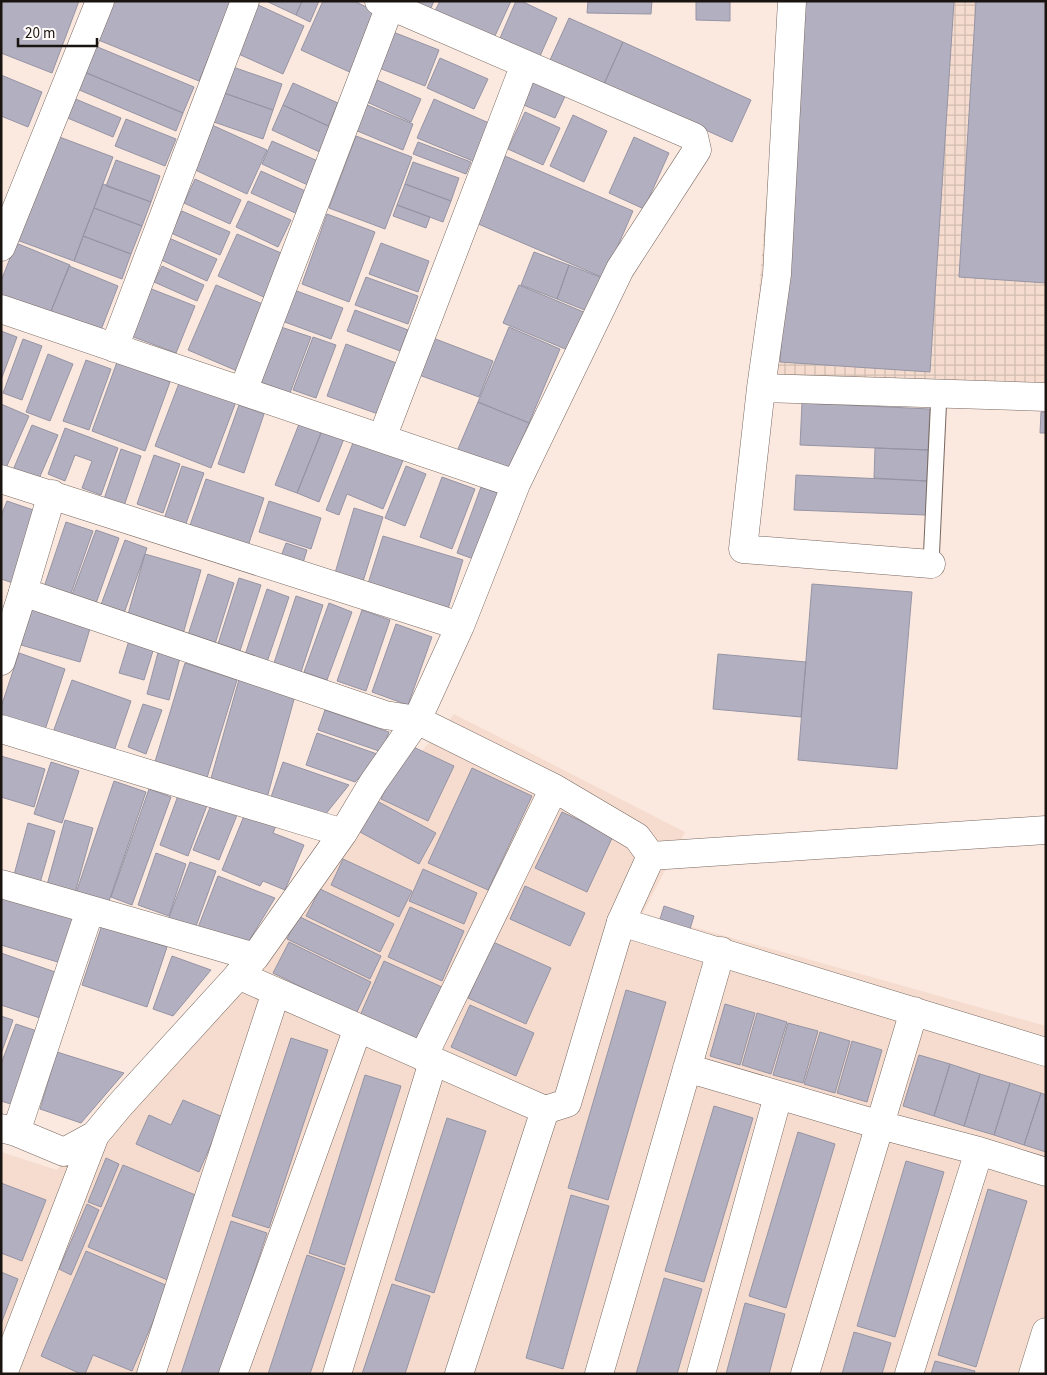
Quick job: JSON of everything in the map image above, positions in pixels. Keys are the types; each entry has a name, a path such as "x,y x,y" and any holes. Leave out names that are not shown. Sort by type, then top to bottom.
{"street":[{"path":"1,247 100,1"},
{"path":"114,348 245,1"},
{"path":"792,1 777,274 743,549 931,564"},
{"path":"3,1374 95,1135 246,966 343,833 373,784 417,720 460,626 516,484 620,269 697,150 694,137 384,4 243,391"},
{"path":"382,438 525,64"},
{"path":"1,309 516,484"},
{"path":"762,388 1046,398"},
{"path":"1,478 460,626"},
{"path":"1,661 12,589 52,494"},
{"path":"12,589 385,715 417,720 554,788 637,837 651,856"},
{"path":"1,729 343,833"},
{"path":"337,1374 428,1059 554,788"},
{"path":"651,856 1046,830"},
{"path":"1,884 90,910 246,966 276,992 545,1110 567,1103 621,922 651,856"},
{"path":"90,910 9,1130 64,1152 95,1135"},
{"path":"621,922 721,951 1046,1052"},
{"path":"599,1374 721,951"},
{"path":"151,1374 276,992"},
{"path":"806,1374 914,1011"},
{"path":"233,1374 358,1028"},
{"path":"686,1068 880,1126 979,1151 1046,1172"},
{"path":"701,1374 778,1096"},
{"path":"459,1374 545,1110"},
{"path":"909,1374 979,1151"},
{"path":"1033,1374 1046,1332"}],"lane":[{"path":"931,564 939,394"}],"shaded area":[{"path":"782,1 1046,1 1046,387 752,381"},
{"path":"454,714 685,832 643,913 1046,1026 1046,1374 1,1374 1,1152 57,1170"}],"building":[{"path":"3,1 79,1 52,73 1,53 1,6"},
{"path":"106,1 232,1 199,81 91,37"},
{"path":"266,1 302,1 296,15"},
{"path":"302,1 319,1 310,22 296,15"},
{"path":"323,1 354,1 381,14 354,74 301,50"},
{"path":"409,1 434,1 430,10"},
{"path":"440,1 511,1 494,38 435,11"},
{"path":"516,1 521,1 557,18 540,56 500,38"},
{"path":"588,1 652,1 651,14 587,13"},
{"path":"696,1 730,1 730,21 696,20"},
{"path":"804,1 954,1 930,372 780,362"},
{"path":"976,1 1046,1 1046,283 959,277"},
{"path":"256,4 304,26 283,74 234,52"},
{"path":"569,18 623,42 604,84 550,60"},
{"path":"388,30 439,50 425,86 374,66"},
{"path":"623,42 751,100 732,142 604,84"},
{"path":"88,43 194,87 183,113 77,69"},
{"path":"440,58 488,79 474,109 427,88"},
{"path":"230,66 282,84 273,110 221,92"},
{"path":"77,69 183,113 176,131 70,86"},
{"path":"1,75 42,92 28,127 1,116"},
{"path":"531,76 567,92 555,118 519,103"},
{"path":"377,80 421,99 411,122 367,102"},
{"path":"293,83 338,103 328,126 283,105"},
{"path":"221,92 273,110 263,139 211,121"},
{"path":"66,95 121,118 113,137 58,114"},
{"path":"434,99 489,123 473,161 417,138"},
{"path":"365,104 413,124 403,150 355,130"},
{"path":"283,105 335,129 324,154 272,130"},
{"path":"525,112 560,128 543,165 508,149"},
{"path":"573,115 607,131 584,182 550,166"},
{"path":"126,119 176,139 165,166 115,146"},
{"path":"212,125 267,150 247,194 193,169"},
{"path":"54,135 113,157 74,261 14,239"},
{"path":"356,136 412,157 385,229 329,208"},
{"path":"634,137 669,153 644,209 609,193"},
{"path":"272,141 320,162 310,186 262,164"},
{"path":"418,142 471,162 466,174 413,154"},
{"path":"505,156 633,211 604,278 476,223"},
{"path":"116,160 160,176 151,202 106,186"},
{"path":"413,162 459,178 451,201 405,184"},
{"path":"261,171 312,194 302,216 251,193"},
{"path":"195,179 241,200 230,224 184,203"},
{"path":"103,184 151,202 142,226 94,208"},
{"path":"405,184 451,201 443,222 397,205"},
{"path":"248,201 291,220 278,247 236,227"},
{"path":"397,205 430,217 426,228 393,216"},
{"path":"94,208 142,226 131,254 83,236"},
{"path":"182,211 230,232 220,255 171,233"},
{"path":"327,214 375,232 349,302 302,284"},
{"path":"237,234 288,256 268,299 218,276"},
{"path":"83,236 131,254 122,279 74,261"},
{"path":"169,238 217,259 207,281 159,259"},
{"path":"16,243 70,265 49,316 1,296 1,281"},
{"path":"381,243 429,261 418,292 369,274"},
{"path":"534,252 569,265 557,299 521,285"},
{"path":"569,265 605,279 592,313 557,299"},
{"path":"69,266 118,286 99,335 49,316"},
{"path":"162,266 204,285 197,301 154,282"},
{"path":"366,277 418,296 408,324 355,305"},
{"path":"216,285 270,307 242,373 188,350"},
{"path":"519,285 586,313 570,351 503,323"},
{"path":"149,288 195,306 176,353 131,336"},
{"path":"294,290 343,308 331,339 282,321"},
{"path":"355,310 408,330 400,351 347,331"},
{"path":"281,327 311,337 290,393 261,382"},
{"path":"509,327 560,349 529,423 478,402"},
{"path":"1,331 17,337 1,380"},
{"path":"313,337 336,345 316,398 293,390"},
{"path":"433,338 493,361 479,397 419,375"},
{"path":"23,339 42,346 22,400 3,393"},
{"path":"346,344 399,364 381,415 327,396"},
{"path":"48,354 73,364 50,421 26,412"},
{"path":"86,360 111,369 89,430 63,421"},
{"path":"117,362 170,382 145,451 92,431"},
{"path":"181,378 237,399 211,468 155,446"},
{"path":"478,402 529,423 506,478 455,456"},
{"path":"802,403 930,409 928,450 800,445"},
{"path":"1,404 29,416 6,468 1,466"},
{"path":"239,405 264,414 244,473 218,464"},
{"path":"1041,412 1046,412 1046,433 1040,433"},
{"path":"301,419 323,428 297,493 275,485"},
{"path":"32,425 58,435 38,481 13,470"},
{"path":"65,428 118,448 101,495 82,488 92,461 75,455 65,481 48,474"},
{"path":"323,428 345,436 319,502 297,493"},
{"path":"355,438 404,458 383,509 347,494 339,515 326,510"},
{"path":"875,448 928,450 927,481 874,478"},
{"path":"121,449 141,456 124,506 104,499"},
{"path":"154,455 180,464 163,513 137,504"},
{"path":"182,466 204,473 184,529 163,522"},
{"path":"406,466 426,474 405,526 385,518"},
{"path":"796,475 927,481 926,515 794,510"},
{"path":"442,477 475,489 452,549 420,537"},
{"path":"206,479 264,498 246,552 188,531"},
{"path":"481,487 503,495 479,561 457,553"},
{"path":"7,501 39,512 13,583 1,579 1,516"},
{"path":"269,501 321,518 311,549 259,532"},
{"path":"354,508 383,517 361,588 333,580"},
{"path":"66,522 93,531 69,599 43,590"},
{"path":"96,530 119,538 94,609 70,600"},
{"path":"383,536 463,560 447,612 367,587"},
{"path":"125,540 147,548 122,619 99,610"},
{"path":"286,543 307,550 302,566 280,559"},
{"path":"145,554 201,570 183,634 127,618"},
{"path":"208,574 234,583 214,647 187,638"},
{"path":"239,578 261,585 239,654 217,647"},
{"path":"812,584 912,592 897,769 798,760"},
{"path":"267,589 289,597 267,662 245,655"},
{"path":"296,596 323,605 301,672 274,663"},
{"path":"329,603 352,612 327,680 304,672"},
{"path":"32,605 92,622 80,662 21,645"},
{"path":"362,610 390,620 366,691 337,681"},
{"path":"396,624 432,637 408,705 372,692"},
{"path":"131,634 156,641 144,680 119,673"},
{"path":"160,645 182,650 169,700 147,694"},
{"path":"19,653 65,669 43,736 1,722 1,707"},
{"path":"718,654 806,662 801,717 713,709"},
{"path":"185,663 237,680 206,781 154,765"},
{"path":"240,676 296,692 267,798 210,782"},
{"path":"72,680 131,701 112,757 52,735"},
{"path":"143,704 162,710 146,754 128,747"},
{"path":"325,710 389,732 382,752 318,730"},
{"path":"317,733 380,755 355,782 306,765"},
{"path":"407,744 454,766 428,821 381,799"},
{"path":"1,756 45,769 34,807 1,797"},
{"path":"51,762 79,771 62,823 34,814"},
{"path":"283,762 349,785 320,821 269,803"},
{"path":"472,768 532,796 488,890 428,863"},
{"path":"114,781 146,792 108,904 76,893"},
{"path":"149,789 171,797 132,905 111,897"},
{"path":"180,790 209,800 188,856 160,845"},
{"path":"213,800 239,810 219,860 193,850"},
{"path":"377,801 436,833 419,864 360,832"},
{"path":"246,811 277,823 273,833 304,845 285,890 263,881 260,886 222,870"},
{"path":"562,812 613,836 587,892 535,868"},
{"path":"65,820 93,828 75,893 47,885"},
{"path":"28,823 55,831 40,883 14,875"},
{"path":"156,853 186,864 169,916 138,905"},
{"path":"343,859 412,891 399,917 331,885"},
{"path":"190,862 216,871 195,929 168,920"},
{"path":"423,869 477,893 464,924 409,901"},
{"path":"218,876 275,898 244,949 197,930"},
{"path":"525,886 585,913 570,946 510,919"},
{"path":"320,889 394,924 380,952 306,916"},
{"path":"1,893 75,915 61,963 1,945"},
{"path":"664,906 694,916 690,929 660,919"},
{"path":"410,907 464,931 442,981 388,957"},
{"path":"298,916 381,956 370,979 287,939"},
{"path":"102,925 167,947 147,1007 82,985"},
{"path":"289,942 371,982 356,1014 273,973"},
{"path":"493,942 551,968 526,1024 468,998"},
{"path":"1,953 58,973 43,1019 1,1005"},
{"path":"172,956 211,970 173,1016 153,1009"},
{"path":"384,961 442,987 416,1046 358,1020"},
{"path":"626,990 666,1002 608,1200 568,1188"},
{"path":"725,1004 755,1013 740,1065 710,1056"},
{"path":"470,1005 534,1033 516,1076 451,1047"},
{"path":"757,1013 787,1022 771,1074 742,1065"},
{"path":"1,1016 13,1020 1,1054"},
{"path":"788,1023 818,1031 803,1083 773,1075"},
{"path":"16,1024 40,1032 14,1105 1,1101 1,1064"},
{"path":"820,1032 850,1041 835,1093 804,1084"},
{"path":"291,1038 328,1050 269,1228 232,1216"},
{"path":"852,1041 882,1050 867,1102 837,1093"},
{"path":"57,1052 124,1073 81,1123 40,1109"},
{"path":"919,1055 950,1064 934,1116 903,1106"},
{"path":"950,1064 980,1074 964,1126 934,1116"},
{"path":"980,1074 1010,1083 994,1135 964,1126"},
{"path":"365,1075 401,1086 345,1265 309,1253"},
{"path":"1010,1083 1041,1093 1024,1145 994,1135"},
{"path":"1041,1093 1046,1095 1046,1152 1024,1145"},
{"path":"183,1100 223,1117 199,1172 136,1144 149,1115 171,1125"},
{"path":"714,1106 753,1118 704,1282 665,1271"},
{"path":"447,1118 486,1131 434,1293 395,1280"},
{"path":"798,1132 835,1144 786,1308 749,1296"},
{"path":"106,1158 119,1164 101,1207 88,1202"},
{"path":"906,1161 944,1172 895,1337 857,1326"},
{"path":"123,1165 205,1199 170,1281 88,1247"},
{"path":"1,1183 46,1200 22,1261 1,1253"},
{"path":"988,1189 1027,1201 976,1367 938,1355"},
{"path":"571,1195 609,1206 563,1369 526,1358"},
{"path":"87,1204 99,1210 71,1275 59,1269"},
{"path":"231,1221 267,1233 221,1374 181,1374"},
{"path":"86,1251 168,1286 132,1371 93,1355 85,1374 81,1374 41,1356"},
{"path":"307,1255 345,1268 310,1374 268,1374"},
{"path":"1,1272 18,1279 1,1324"},
{"path":"664,1278 702,1289 677,1374 636,1374"},
{"path":"392,1284 430,1296 405,1374 362,1374"},
{"path":"745,1303 785,1314 769,1374 726,1374"},
{"path":"854,1332 891,1343 882,1374 842,1374"},
{"path":"935,1361 975,1371 974,1374 931,1374"}]}
